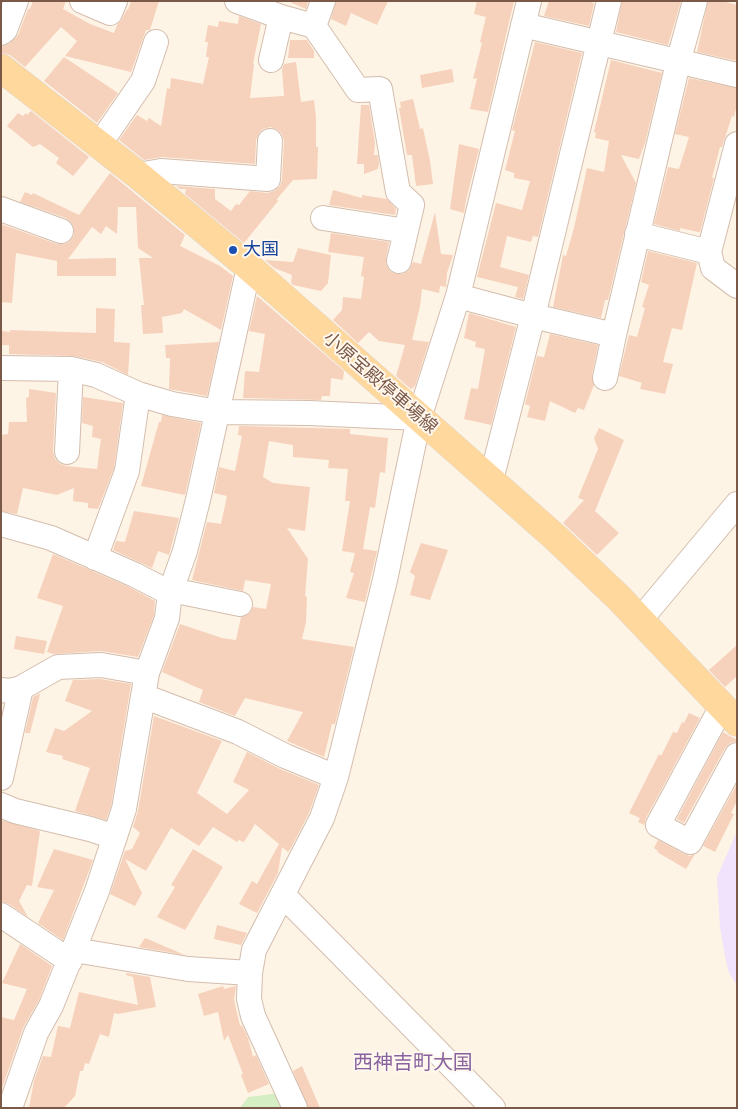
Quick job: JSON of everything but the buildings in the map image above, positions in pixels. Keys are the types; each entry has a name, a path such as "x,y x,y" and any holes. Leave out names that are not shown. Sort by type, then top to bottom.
{"main road":[{"name":"小原宝殿停車場線","path":"1,68 138,174 249,268 491,480 556,538 640,620 729,714"}],"street":[{"path":"1,33 5,30 16,1"},
{"path":"82,1 110,12 115,1"},
{"path":"237,1 281,17 314,26 358,90 380,89 398,192 412,205 399,261"},
{"path":"314,26 323,1"},
{"path":"295,1108 253,1016 249,999 250,973 254,950 322,818 336,777 385,580 419,418 458,296 529,1"},
{"path":"491,480 533,316 609,1"},
{"path":"605,378 637,234 678,63 695,1"},
{"path":"271,60 281,17"},
{"path":"523,25 737,76"},
{"path":"99,144 143,80 156,42"},
{"path":"138,174 160,171 268,179 270,141"},
{"path":"737,144 728,208 709,252 713,268 737,286"},
{"path":"1,208 61,231"},
{"path":"323,218 406,230"},
{"path":"637,234 709,252"},
{"path":"10,1108 36,1033 51,1006 97,891 124,809 145,684 167,618 171,592 185,551 218,412 249,268"},
{"path":"458,296 614,335"},
{"path":"1,368 71,369 96,374 138,394 172,404 218,412 308,413 419,418"},
{"path":"67,452 71,369"},
{"path":"95,558 127,471 138,394"},
{"path":"640,620 737,504"},
{"path":"1,524 51,538 171,592 240,604"},
{"path":"2,771 11,689 58,667 100,665 145,684 285,756 336,777"},
{"path":"729,714 658,825 690,842 737,755"},
{"path":"1,805 15,811 90,829 115,838"},
{"path":"283,895 493,1108"},
{"path":"1,915 72,955 188,969 250,973"}],"shaded area":[{"path":"737,831 737,985 729,973 725,957 720,927 717,877"}],"green space":[{"path":"280,1093 286,1108 240,1108 248,1097"}],"place":[{"name":"大国","path":"233,250"}],"district":[{"name":"西神吉町大国","path":"413,1063"}]}
